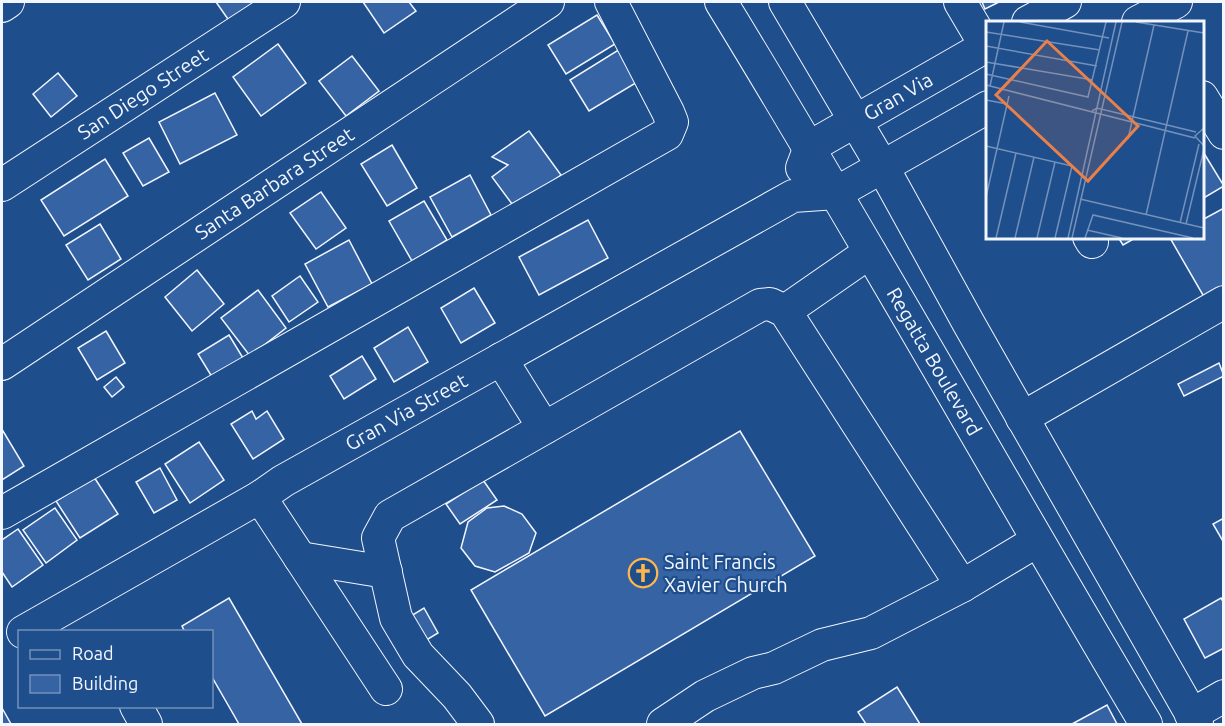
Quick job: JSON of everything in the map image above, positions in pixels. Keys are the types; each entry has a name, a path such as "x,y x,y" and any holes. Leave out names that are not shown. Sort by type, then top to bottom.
{"street":[{"path":"2,6 8,2"},
{"name":"San Diego Street","path":"2,184 284,2"},
{"name":"Santa Barbara Street","path":"2,364 548,2"},
{"path":"2,513 667,134 672,122 668,112 611,2"},
{"name":"Regatta Boulevard","path":"721,2 810,147 1037,541 1146,724"},
{"path":"785,2 856,120 1194,720 1224,696"},
{"path":"960,2 986,44"},
{"path":"1030,21 1065,2"},
{"name":"Gran Via","path":"810,147 986,47"},
{"path":"1204,99 1224,133"},
{"path":"836,193 986,108"},
{"path":"792,196 810,147"},
{"name":"Gran Via Street","path":"25,630 792,196 836,193"},
{"path":"785,311 870,252"},
{"path":"1022,418 1224,302"},
{"path":"478,724 458,696 418,655 396,618 378,538 390,516 760,305 770,304 785,311 962,586"},
{"path":"501,359 544,428"},
{"path":"260,497 386,689"},
{"path":"663,724 705,696 753,673 774,668 822,645 871,633 962,586 1037,541"},
{"path":"300,558 386,572"},
{"name":"Gran Via Street","path":"2,644 18,634"}],"building":[{"path":"216,2 261,2 230,22"},
{"path":"363,2 409,2 416,11 384,33"},
{"path":"982,2 999,2 985,9"},
{"path":"597,15 615,44 566,74 548,45"},
{"path":"278,44 306,83 261,116 233,77"},
{"path":"620,49 639,81 589,111 570,80"},
{"path":"352,56 379,91 346,116 319,81"},
{"path":"58,73 77,96 51,117 33,94"},
{"path":"215,93 237,135 180,164 159,122"},
{"path":"529,131 561,175 515,208 492,177 508,165 492,157"},
{"path":"149,138 169,172 143,186 123,153"},
{"path":"392,145 417,188 387,206 361,164"},
{"path":"1204,153 1224,186 1204,198"},
{"path":"105,159 128,196 64,236 41,200"},
{"path":"470,175 491,215 452,237 430,197"},
{"path":"321,192 346,228 316,249 290,213"},
{"path":"424,201 447,240 412,261 389,221"},
{"path":"1224,208 1224,293 1207,302 1170,238 1204,238 1204,219"},
{"path":"588,220 608,258 539,295 519,257"},
{"path":"100,224 121,259 88,280 66,245"},
{"path":"1119,238 1135,238 1123,245"},
{"path":"349,240 372,284 328,307 305,264"},
{"path":"197,270 224,304 192,331 165,297"},
{"path":"300,276 318,302 289,322 272,296"},
{"path":"474,288 495,323 461,343 441,308"},
{"path":"258,290 286,328 250,356 221,318"},
{"path":"408,327 428,362 394,382 374,348"},
{"path":"106,331 125,363 97,380 78,348"},
{"path":"229,335 243,358 212,377 198,354"},
{"path":"362,356 376,379 344,399 330,376"},
{"path":"1219,363 1224,376 1184,396 1178,384"},
{"path":"116,377 124,387 112,397 104,387"},
{"path":"252,411 256,419 267,411 284,439 253,459 231,424"},
{"name":"Saint Francis Xavier Church","path":"740,431 815,556 545,716 471,590"},
{"path":"2,432 24,466 2,480"},
{"path":"199,442 224,480 190,503 165,464"},
{"path":"160,468 177,500 154,513 136,482"},
{"path":"94,477 118,514 80,538 56,501"},
{"path":"483,480 497,500 460,524 446,504"},
{"path":"504,506 522,514 536,533 529,553 495,572 475,566 461,548 468,522 487,508"},
{"path":"55,508 77,540 46,563 23,530"},
{"path":"1224,518 1224,543 1213,524"},
{"path":"18,529 43,565 12,587 2,572 2,540"},
{"path":"229,598 302,724 239,724 213,679 213,630 184,630 182,626"},
{"path":"1221,598 1224,603 1224,648 1205,658 1184,619"},
{"path":"424,608 438,633 415,647 401,622"},
{"path":"897,687 920,724 866,724 858,712"},
{"path":"1107,705 1117,724 1072,724"},
{"path":"2,708 11,724 2,724"}],"place":[{"name":"Saint Francis Xavier Church","path":"643,573"}]}
